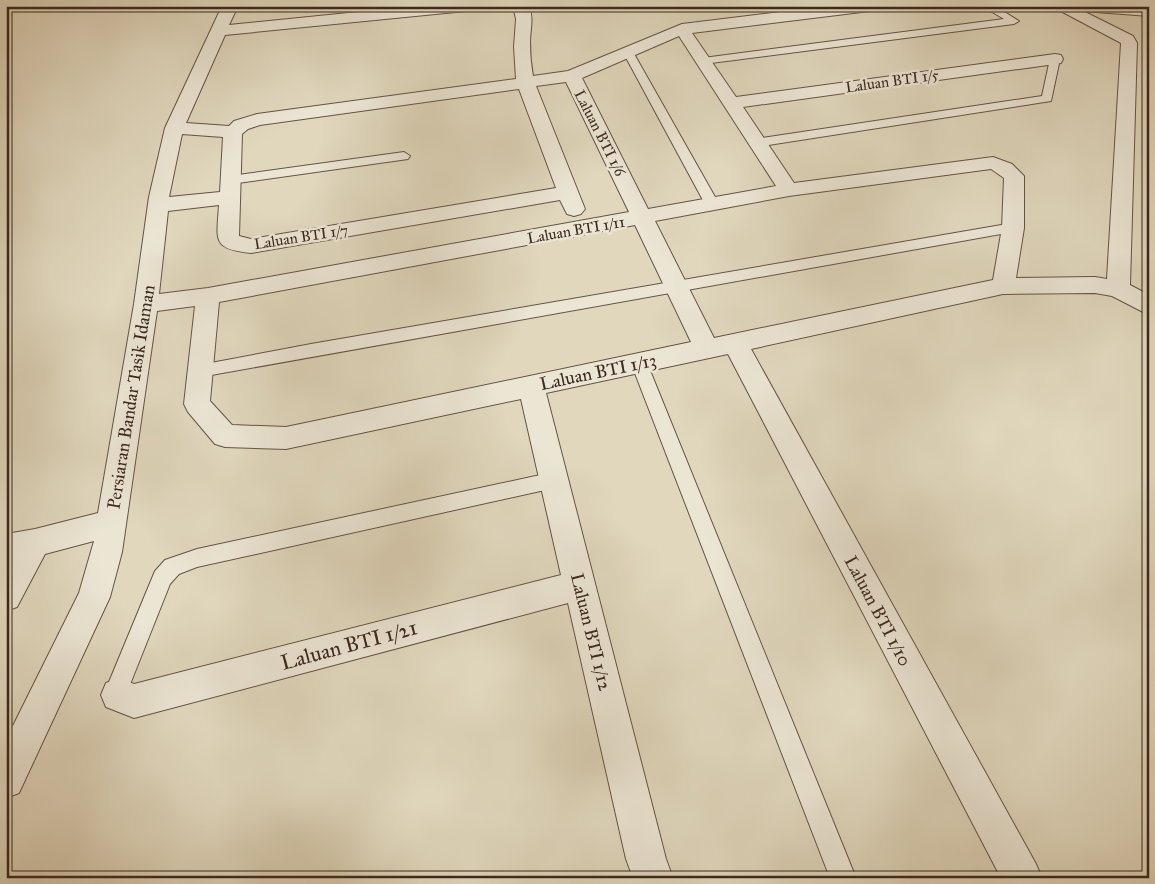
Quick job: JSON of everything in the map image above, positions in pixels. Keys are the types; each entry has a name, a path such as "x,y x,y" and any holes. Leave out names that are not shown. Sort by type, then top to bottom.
{"street":[{"name":"Persiaran Bandar Tasik Idaman","path":"6,780 94,598 107,552 146,304 158,205 174,128 230,6"},
{"path":"219,31 466,6"},
{"path":"521,6 525,18 522,41 526,84 582,229"},
{"name":"Laluan BTI 1/6","path":"676,287 572,76 682,29 870,6"},
{"path":"1062,6 1127,39 1129,43 1118,289"},
{"path":"1081,6 1149,11"},
{"path":"682,29 788,190"},
{"name":"Laluan BTI 1/5","path":"730,102 1054,59"},
{"path":"174,128 233,132 241,125 257,120 526,84 572,76"},
{"name":"Laluan BTI 1/7","path":"233,132 228,238 234,244 252,246 568,192"},
{"name":"Laluan BTI 1/11","path":"146,304 208,296 788,190 993,164 1005,168 1014,176 1013,228"},
{"path":"158,205 230,188"},
{"path":"1003,286 1013,228"},
{"name":"Laluan BTI 1/13","path":"208,296 197,404 225,436 286,438 1003,286 1095,285 1118,289 1149,306"},
{"name":"Laluan BTI 1/10","path":"676,287 721,346 1022,878"},
{"name":"Laluan BTI 1/12","path":"531,386 580,585 644,872"},
{"path":"6,596 20,546 112,522"},
{"name":"Laluan BTI 1/21","path":"118,695 134,701 580,585"}],"lane":[{"path":"703,61 1014,21 987,6"},
{"path":"628,52 712,204"},
{"path":"756,143 1047,99 1054,59"},
{"path":"230,188 404,156"},
{"path":"200,371 1013,228"},
{"path":"639,364 843,878"},
{"path":"118,695 120,682 162,578 172,566 197,558 554,480"}]}
